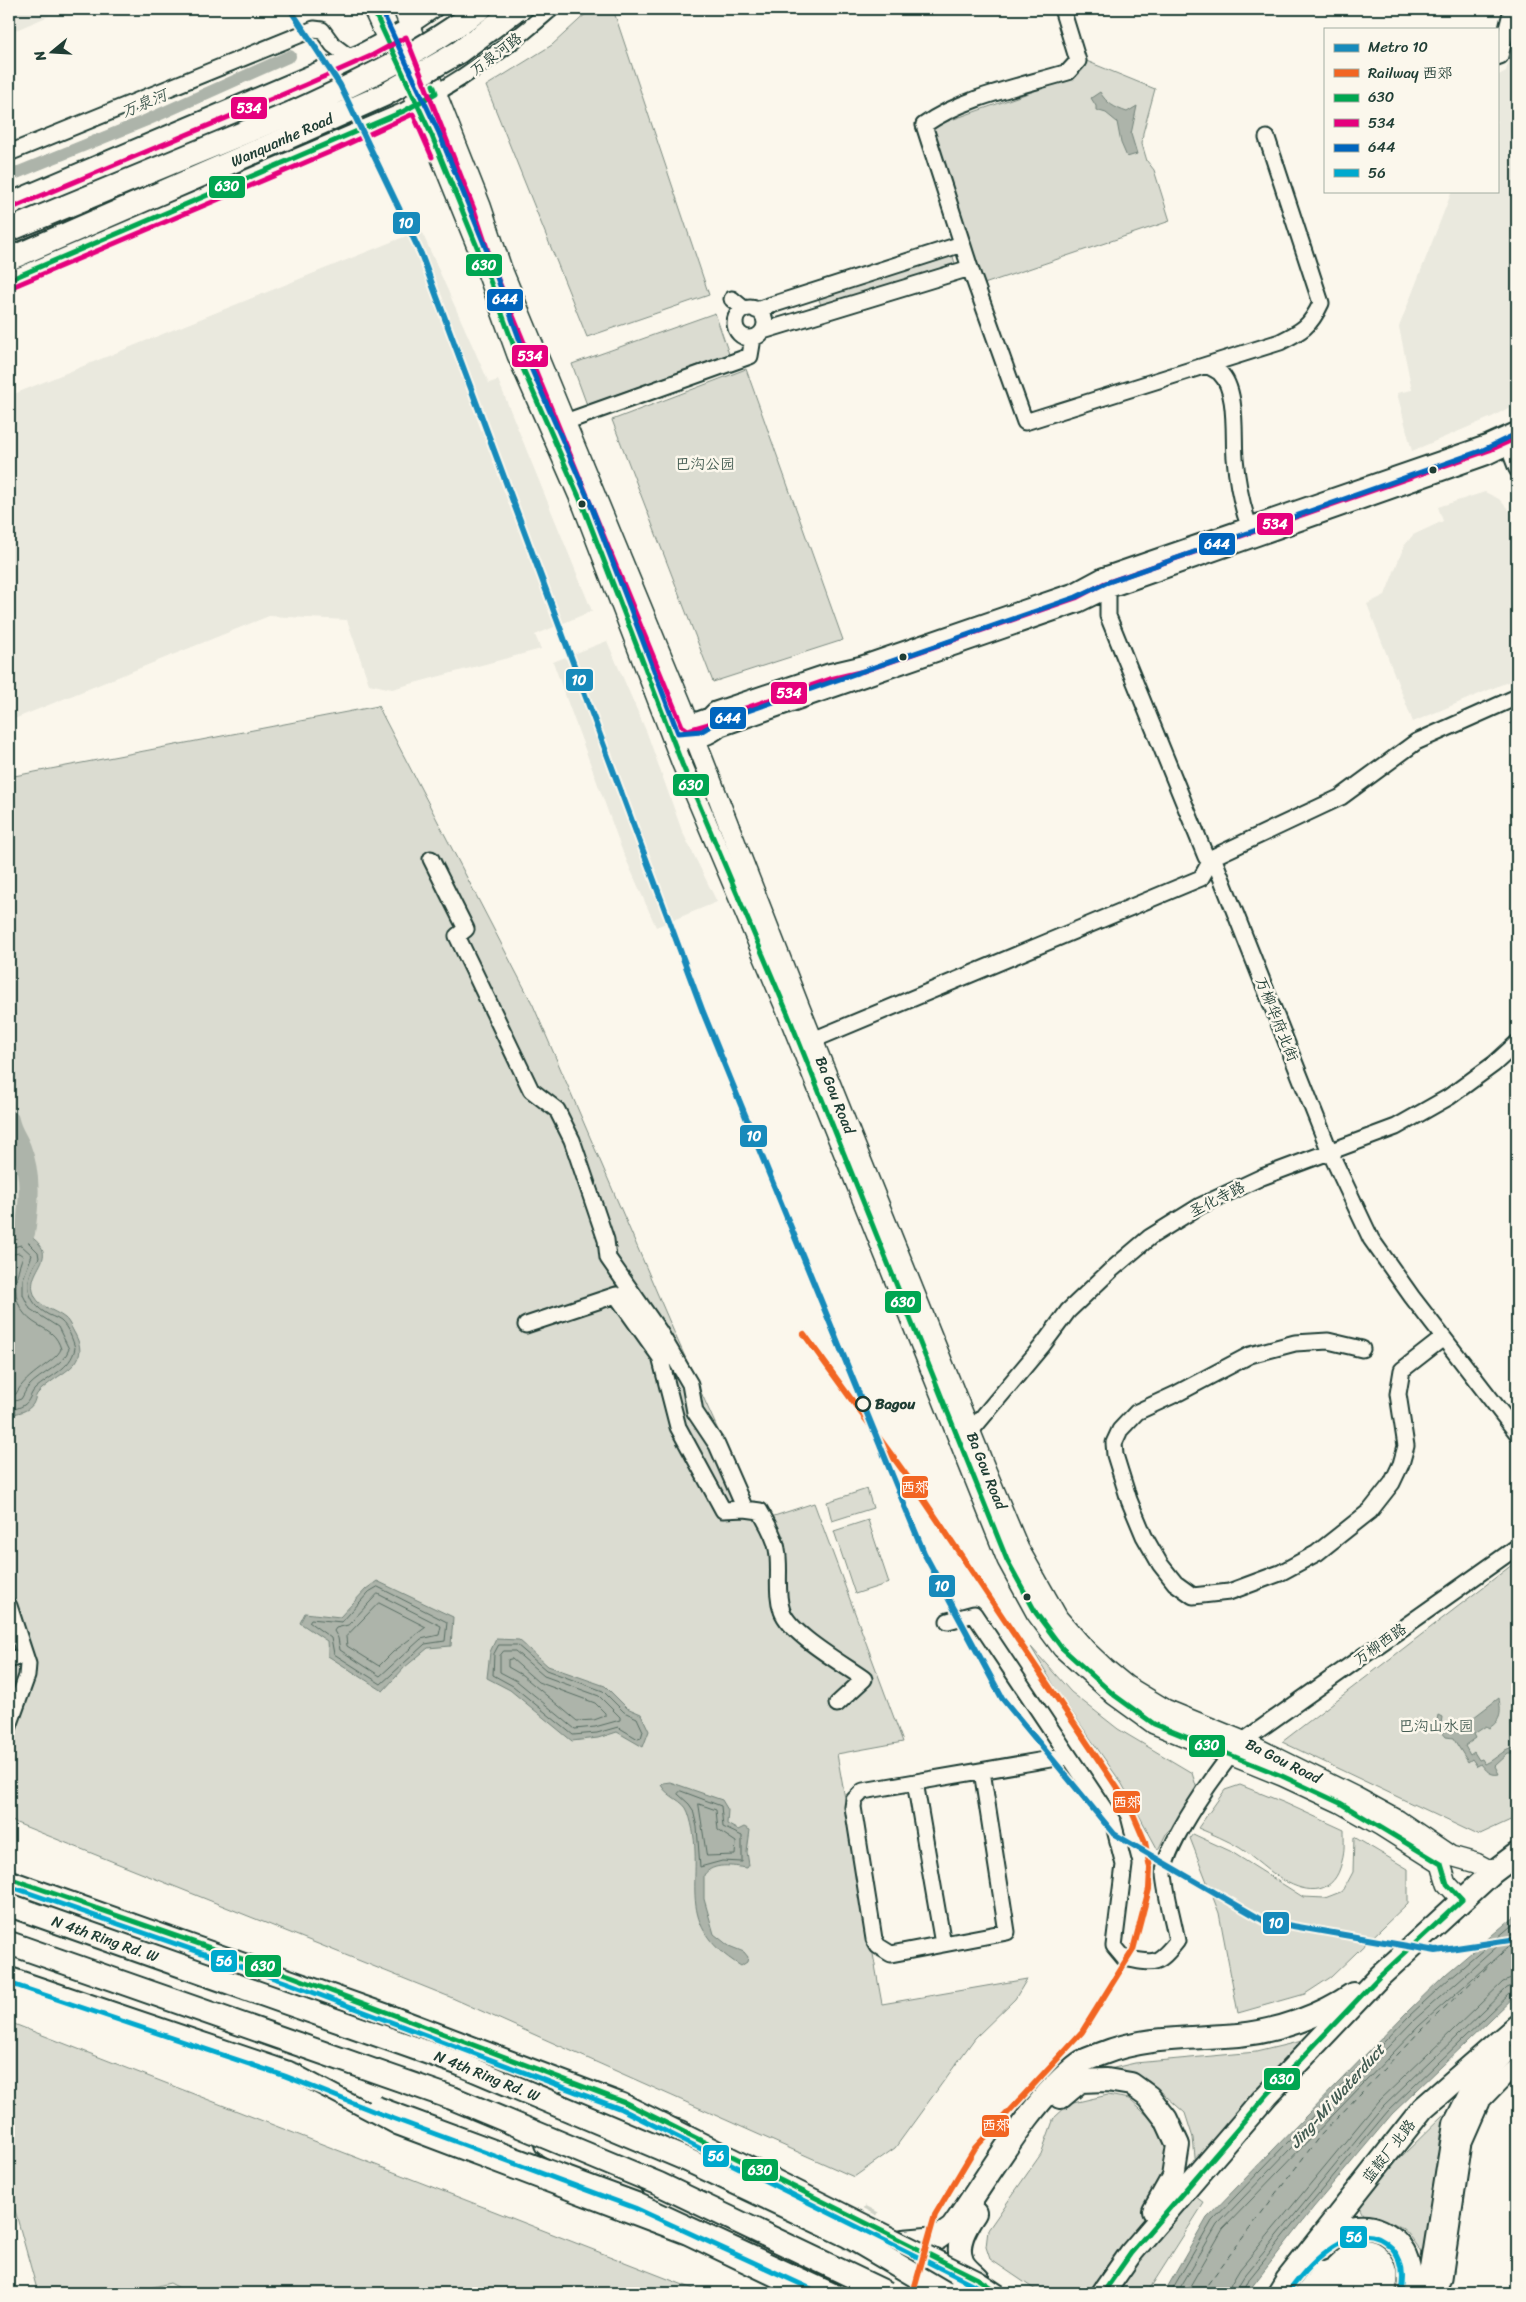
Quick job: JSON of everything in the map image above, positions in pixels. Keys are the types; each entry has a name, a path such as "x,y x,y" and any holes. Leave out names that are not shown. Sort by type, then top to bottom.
{"highway":[{"name":"Wanquanhe Road","path":"34,248 298,122 375,74 448,33 480,9"},
{"name":"Wanquanhe Road","path":"9,230 298,122 384,95 459,52 518,9"},
{"path":"9,259 34,248"},
{"path":"9,265 34,248"},
{"path":"1131,2252 1267,2095 1379,1977 1493,1872 1517,1854"},
{"name":"N 4th Ring Rd. W","path":"9,1905 460,2064 682,2158 840,2232 944,2293"},
{"path":"9,1943 452,2098 659,2184 887,2293"},
{"path":"903,2241 938,2238 952,2228 1023,2125 1056,2086 1081,2062 1121,2046 1162,2040 1242,2035 1278,2027 1309,2017 1339,2003 1379,1977"},
{"name":"蓝靛厂北路","path":"1283,2287 1423,2108 1517,2026"},
{"path":"1422,2292 1432,2269 1454,2124 1470,2094 1517,2036"},
{"path":"978,2279 962,2262 959,2250 964,2230 1030,2132 1053,2102 1080,2081 1107,2080 1131,2084 1149,2097 1166,2119 1178,2145 1173,2178 1131,2252 1103,2293"},
{"path":"521,2090 687,2134"},
{"path":"509,2122 638,2201"},
{"path":"1283,2287 1334,2236 1354,2227 1367,2227 1393,2238 1405,2252 1422,2292"}],"main road":[{"name":"Ba Gou Road","path":"373,9 417,104 484,264 517,355 583,506 673,741 730,881 787,1012 1017,1580 1036,1613 1062,1648 1114,1695 1154,1724 1332,1800 1381,1826 1440,1864 1447,1884 1462,1900"},
{"name":"Ba Gou Road","path":"406,17 481,206 502,269 689,722 813,1040 1019,1549 1037,1584 1058,1618 1087,1651 1127,1686 1165,1709 1243,1740 1354,1796 1398,1820 1451,1856 1476,1863 1493,1872"}],"street":[{"path":"9,201 349,57 387,39 406,17 435,9"},
{"path":"360,131 362,95 403,74 478,24 472,9"},
{"path":"496,9 518,38"},
{"name":"万泉河路","path":"417,104 461,79 518,38 551,9"},
{"path":"1062,9 1078,61 1068,72 967,103 937,115 924,125 970,268 1025,422 1280,342 1304,330 1314,318 1321,304 1267,138"},
{"path":"1498,57 1500,56 1512,9"},
{"path":"9,153 314,29 322,30 333,45 349,57"},
{"path":"302,78 328,145"},
{"path":"9,280 328,145 417,104"},
{"path":"962,244 750,310 735,320 737,331 745,338 970,268"},
{"path":"809,293 814,315"},
{"path":"565,422 750,356 764,318 732,299"},
{"path":"1207,365 1221,373 1229,390 1235,430 1239,497 1248,526"},
{"path":"673,741 689,722 709,716 715,710 828,672 862,664 1074,590 1102,576 1488,444 1517,430"},
{"path":"673,741 696,741 714,734 721,728 1079,604 1108,590 1513,445 1517,469"},
{"name":"万柳华府北街","path":"1102,576 1108,590 1108,616 1206,857 1213,857 1330,1152 1371,1239 1517,1433"},
{"path":"813,1040 1201,878 1213,857 1341,797 1416,742 1517,697"},
{"path":"431,859 466,930 457,936 531,1090 557,1110 572,1140 606,1240 608,1258 659,1331 690,1384 694,1412 717,1445 745,1509"},
{"name":"圣化寺路","path":"971,1431 1042,1346 1068,1311 1110,1271 1150,1237 1200,1206 1244,1185 1396,1127 1449,1098 1494,1064 1517,1043"},
{"path":"526,1325 616,1295 660,1358 678,1427 723,1510 745,1509 760,1511 778,1548 780,1599 782,1611 788,1623 864,1679 837,1704"},
{"path":"1362,1349 1328,1341 1295,1343 1250,1355 1178,1393 1137,1412 1120,1430 1114,1443 1115,1455 1129,1500 1144,1536 1160,1564 1175,1583 1193,1596 1229,1592 1280,1573 1317,1553 1370,1511 1392,1482 1401,1464 1406,1446 1398,1394 1402,1370 1444,1338"},
{"name":"万柳西路","path":"1068,1756 1113,1822 1124,1865 1114,1946 1124,1958 1149,1963 1162,1959 1177,1941 1164,1872 1174,1841 1229,1755 1243,1740 1517,1547"},
{"path":"9,1606 12,1629 28,1664 27,1676 9,1726"},
{"path":"948,1621 974,1614 1068,1756 914,1782 863,1792 854,1800 853,1807 874,1939 878,1946 891,1954 1007,1932 982,1771"},
{"path":"9,1660 24,1655"},
{"path":"914,1782 943,1944"},
{"path":"9,1878 396,2015 624,2102 978,2279 999,2293"},
{"path":"9,1975 288,2069 376,2104 638,2201 837,2293"},
{"path":"1422,2292 1444,2278 1464,2142 1482,2101 1517,2064"},
{"path":"288,2069 398,2128 686,2236 805,2293"}],"shaded area":[{"path":"9,9 62,9 63,10 9,33"},
{"path":"1517,34 1517,403 1492,417 1412,451 1397,393 1412,390 1399,327 1452,192 1498,192 1498,75 1506,71"},
{"path":"421,230 489,383 498,380 592,611 535,635 541,649 392,689 369,684 347,620 269,616 9,721 9,396"},
{"path":"1485,492 1499,499 1515,517 1517,523 1517,678 1413,722 1367,604 1385,595 1404,546 1413,535 1443,521 1438,507"},
{"path":"607,641 647,733 682,831 717,902 656,927 622,850 553,662"}],"green space":[{"path":"591,9 613,9 709,295 587,337 486,86 552,45"},
{"path":"1084,60 1155,89 1143,133 1142,144 1147,161 1154,170 1170,221 984,284 931,127 1074,77"},
{"path":"952,253 956,267 822,308 817,294"},
{"path":"715,313 729,354 587,405 572,364"},
{"name":"巴沟公园","path":"746,369 843,640 713,682 612,420"},
{"path":"378,706 533,1005 677,1339 759,1521 814,1503 903,1742 837,1754 882,2004 1027,1979 1015,1999 975,2038 895,2148 854,2177 450,1997 9,1820 9,777"},
{"path":"867,1489 873,1508 832,1521 827,1502"},
{"path":"868,1520 889,1583 855,1594 834,1531"},
{"name":"巴沟山水园","path":"1517,1561 1517,1817 1478,1835 1282,1742"},
{"path":"1031,1647 1071,1692 1118,1729 1192,1773 1197,1789 1188,1802 1180,1821 1167,1832 1158,1850 1122,1784 1058,1692"},
{"path":"1240,1785 1344,1830 1343,1857 1338,1872 1327,1886 1311,1890 1292,1885 1240,1848 1198,1828 1225,1790"},
{"path":"1193,1834 1230,1851 1303,1897 1325,1898 1343,1891 1353,1872 1354,1837 1408,1869 1408,1903 1331,1977 1305,1994 1238,2013 1219,1913 1190,1838"},
{"path":"9,2022 704,2293 189,2293 170,2283 129,2293 38,2293 9,2189"},
{"path":"1302,2041 1196,2167 1193,2138 1185,2113 1149,2081 1130,2073 1105,2070 1135,2063 1256,2052"},
{"path":"1108,2095 1129,2099 1160,2127 1167,2139 1165,2173 1204,2203 1147,2293 1040,2293 990,2259 986,2247 988,2230 1041,2154 1054,2118 1069,2104"},
{"path":"1449,2110 1440,2135 1424,2256 1413,2239 1395,2224 1366,2221 1356,2201"}],"water":[{"path":"1100,92 1108,102 1127,112 1137,106 1131,134 1137,154 1127,157 1121,143 1117,122 1106,113 1096,110 1096,106 1091,98"},
{"path":"25,1233 42,1248 42,1261 33,1282 35,1296 42,1304 66,1319 75,1334 80,1350 76,1362 40,1390 31,1407 22,1412 9,1415 9,1237"},
{"path":"377,1581 453,1617 451,1646 428,1648 405,1667 383,1691 328,1656 327,1641 300,1623 305,1613 340,1617 366,1589"},
{"path":"496,1639 519,1640 548,1666 605,1686 627,1708 641,1714 649,1731 643,1747 617,1732 598,1738 572,1741 510,1690 487,1678 490,1652"},
{"path":"1499,1698 1500,1712 1496,1722 1489,1728 1486,1726 1474,1734 1476,1738 1465,1746 1470,1755 1474,1752 1479,1760 1482,1759 1485,1764 1512,1748 1517,1748 1517,1754 1508,1754 1495,1766 1499,1774 1493,1774 1488,1772 1481,1764 1477,1766 1472,1759 1468,1762 1453,1738 1446,1737 1436,1725 1438,1715 1442,1717 1441,1724 1445,1729 1457,1730"},
{"path":"670,1782 722,1800 728,1810 727,1824 738,1830 744,1827 750,1830 747,1852 749,1865 747,1868 718,1867 713,1868 704,1875 704,1899 714,1934 729,1946 744,1952 748,1957 747,1962 741,1966 718,1949 705,1932 698,1914 695,1896 694,1835 686,1808 661,1785"},
{"name":"Jing-Mi Waterduct","path":"1517,1914 1517,1994 1392,2114 1313,2208 1247,2293 1164,2293 1207,2218 1406,2013 1446,1974"}],"waterway":[{"name":"万泉河","path":"9,176 147,120 290,56"},
{"path":"9,1120 21,1148 27,1169 28,1201 25,1233"}],"ferry route":[{"path":"1201,2293 1319,2137 1421,2030 1517,1939"}],"tunnel":[{"path":"827,2293 872,2209"}],"metro line":[{"name":"10","path":"290,9 340,85 421,254 703,1012 924,1553 1002,1698 1114,1834 1264,1921 1436,1951 1517,1939"}],"rail line":[{"name":"西郊","path":"804,1334 922,1497 1130,1807 1145,1842 1150,1868 1149,1889 1133,1950 1082,2032 975,2148 935,2215 913,2293"}],"transit line":[{"name":"630","path":"373,9 432,136 484,264 517,355 583,506 682,764 787,1012 1007,1560 1036,1613 1062,1648 1114,1695 1154,1724 1282,1776 1340,1803 1441,1864 1447,1884 1462,1900 1379,1977 1267,2095 1131,2253 1103,2293"},
{"name":"644","path":"381,9 439,133 491,261 524,352 590,503 678,733 702,731 719,721 1076,597 1106,583 1483,450 1514,435"},
{"name":"534","path":"12,208 305,85 373,55 406,37 474,209 495,272 682,726 688,730 712,723 719,717 830,679 864,671 1076,598 1105,583 1490,450 1517,438"},
{"name":"630","path":"9,280 404,111 436,93 433,85"},
{"name":"534","path":"12,287 330,152 413,114 432,157"},
{"name":"630","path":"9,1878 291,1976 624,2102 978,2279 999,2293"},
{"name":"56","path":"9,1886 288,1983 621,2109 974,2285 986,2293"},
{"name":"56","path":"9,1983 285,2076 373,2111 635,2208 820,2293"},
{"name":"56","path":"1288,2293 1320,2256 1349,2238 1364,2235 1378,2238 1396,2253 1402,2268 1401,2291"}],"place":[{"name":"Bagou","path":"863,1404"}]}
